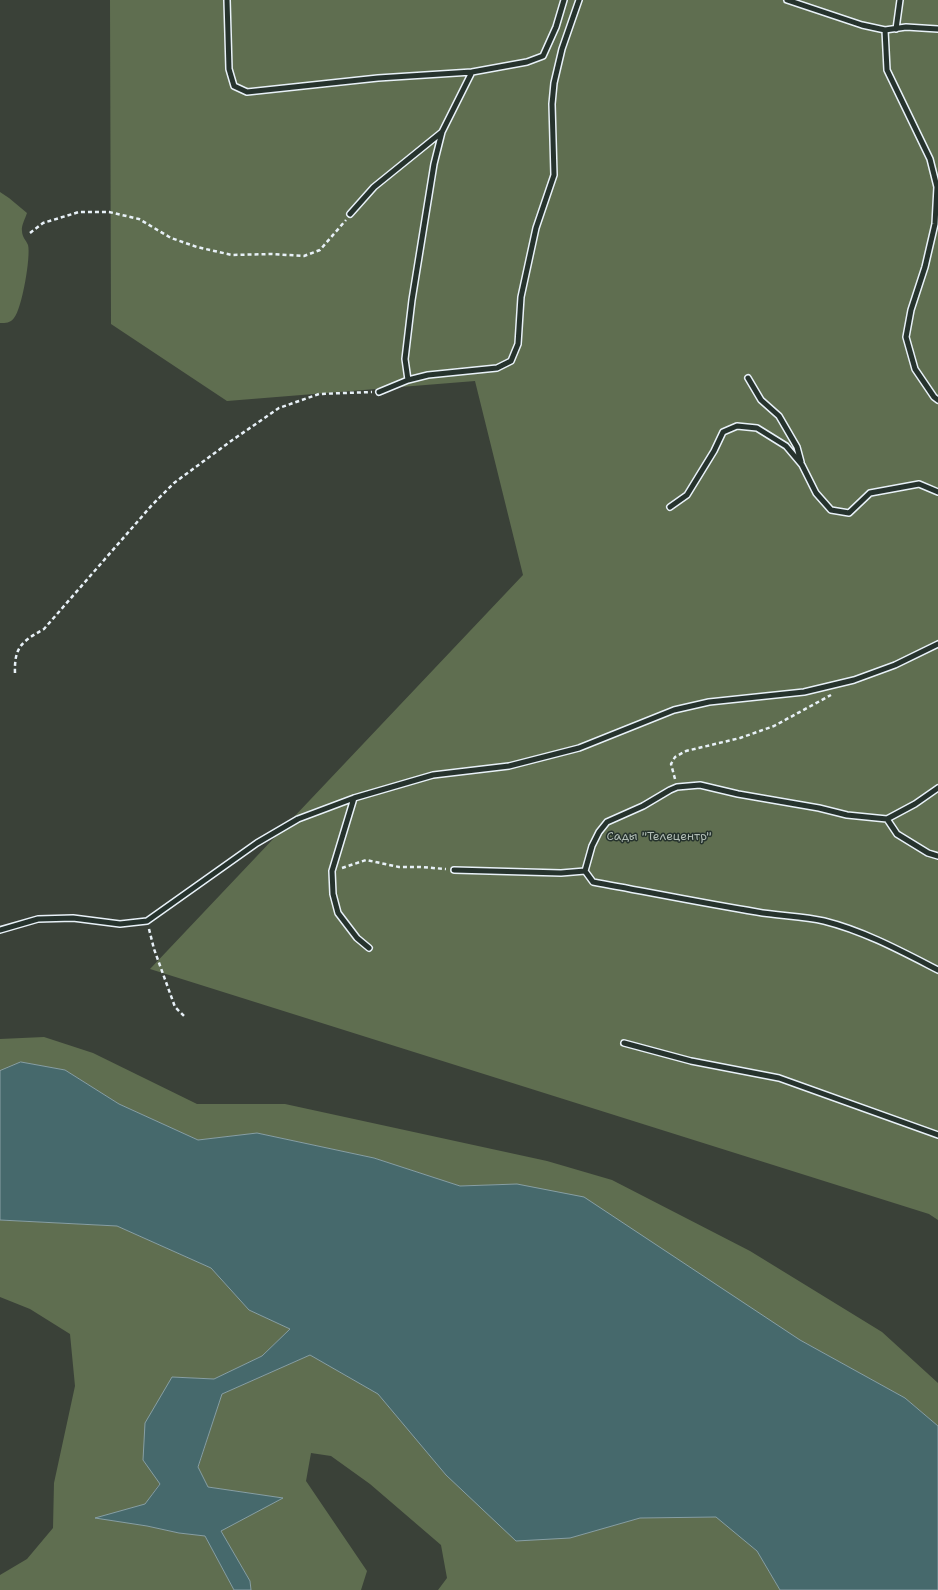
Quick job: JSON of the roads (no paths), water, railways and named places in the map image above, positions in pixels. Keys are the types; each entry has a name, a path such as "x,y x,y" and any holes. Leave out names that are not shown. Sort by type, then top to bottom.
{"lane":[{"path":"226,0 229,69 234,86 247,92 378,78 472,72 527,62 543,56 556,27 564,0"},
{"path":"378,392 408,380 428,375 497,368 511,361 518,344 521,297 536,228 554,175 552,104 554,83 562,49 579,0"},
{"path":"787,0 862,25 885,30 906,28 938,29"},
{"path":"896,29 900,0"},
{"path":"885,30 887,70 930,159 938,186 935,224 925,267 911,310 906,337 915,369 934,397 938,400"},
{"path":"408,380 405,359 411,308 434,164 442,132 472,72"},
{"path":"350,214 374,187 442,132"},
{"path":"748,378 761,400 779,416 797,447 802,465 816,493 831,510 848,513 870,493 919,484 938,492"},
{"path":"670,507 687,495 714,451 723,432 737,426 757,428 786,446 802,465"},
{"path":"0,930 38,919 73,918 120,924 147,921 264,839 298,819 354,798 433,775 509,766 579,748 674,710 709,702 804,692 854,680 895,665 938,644"},
{"path":"585,871 592,846 599,832 608,822 643,806 677,787 700,785 738,794 819,808 847,815 887,819 915,804 938,788"},
{"path":"354,798 332,871 333,894 338,914 357,938 369,948"},
{"path":"887,819 897,834 928,853 938,856"},
{"path":"454,870 585,871"},
{"path":"585,871 593,882 714,905 822,921 853,930 897,949 938,970"},
{"path":"624,1044 690,1061 779,1078 938,1135"}],"water":[{"path":"21,1062 65,1070 119,1104 198,1140 257,1133 374,1158 460,1186 517,1184 584,1197 800,1340 905,1398 938,1426 938,1590 780,1590 757,1551 716,1517 640,1518 570,1538 516,1541 446,1475 378,1394 310,1355 222,1394 198,1467 208,1487 283,1498 221,1531 250,1581 251,1590 234,1590 205,1536 179,1533 147,1526 95,1518 145,1504 160,1484 143,1460 145,1423 172,1377 214,1379 262,1356 290,1329 249,1310 211,1268 117,1226 0,1220 0,1071"}],"park label":[{"name":"Сады \"Телецентр\"","path":"659,837"}]}
